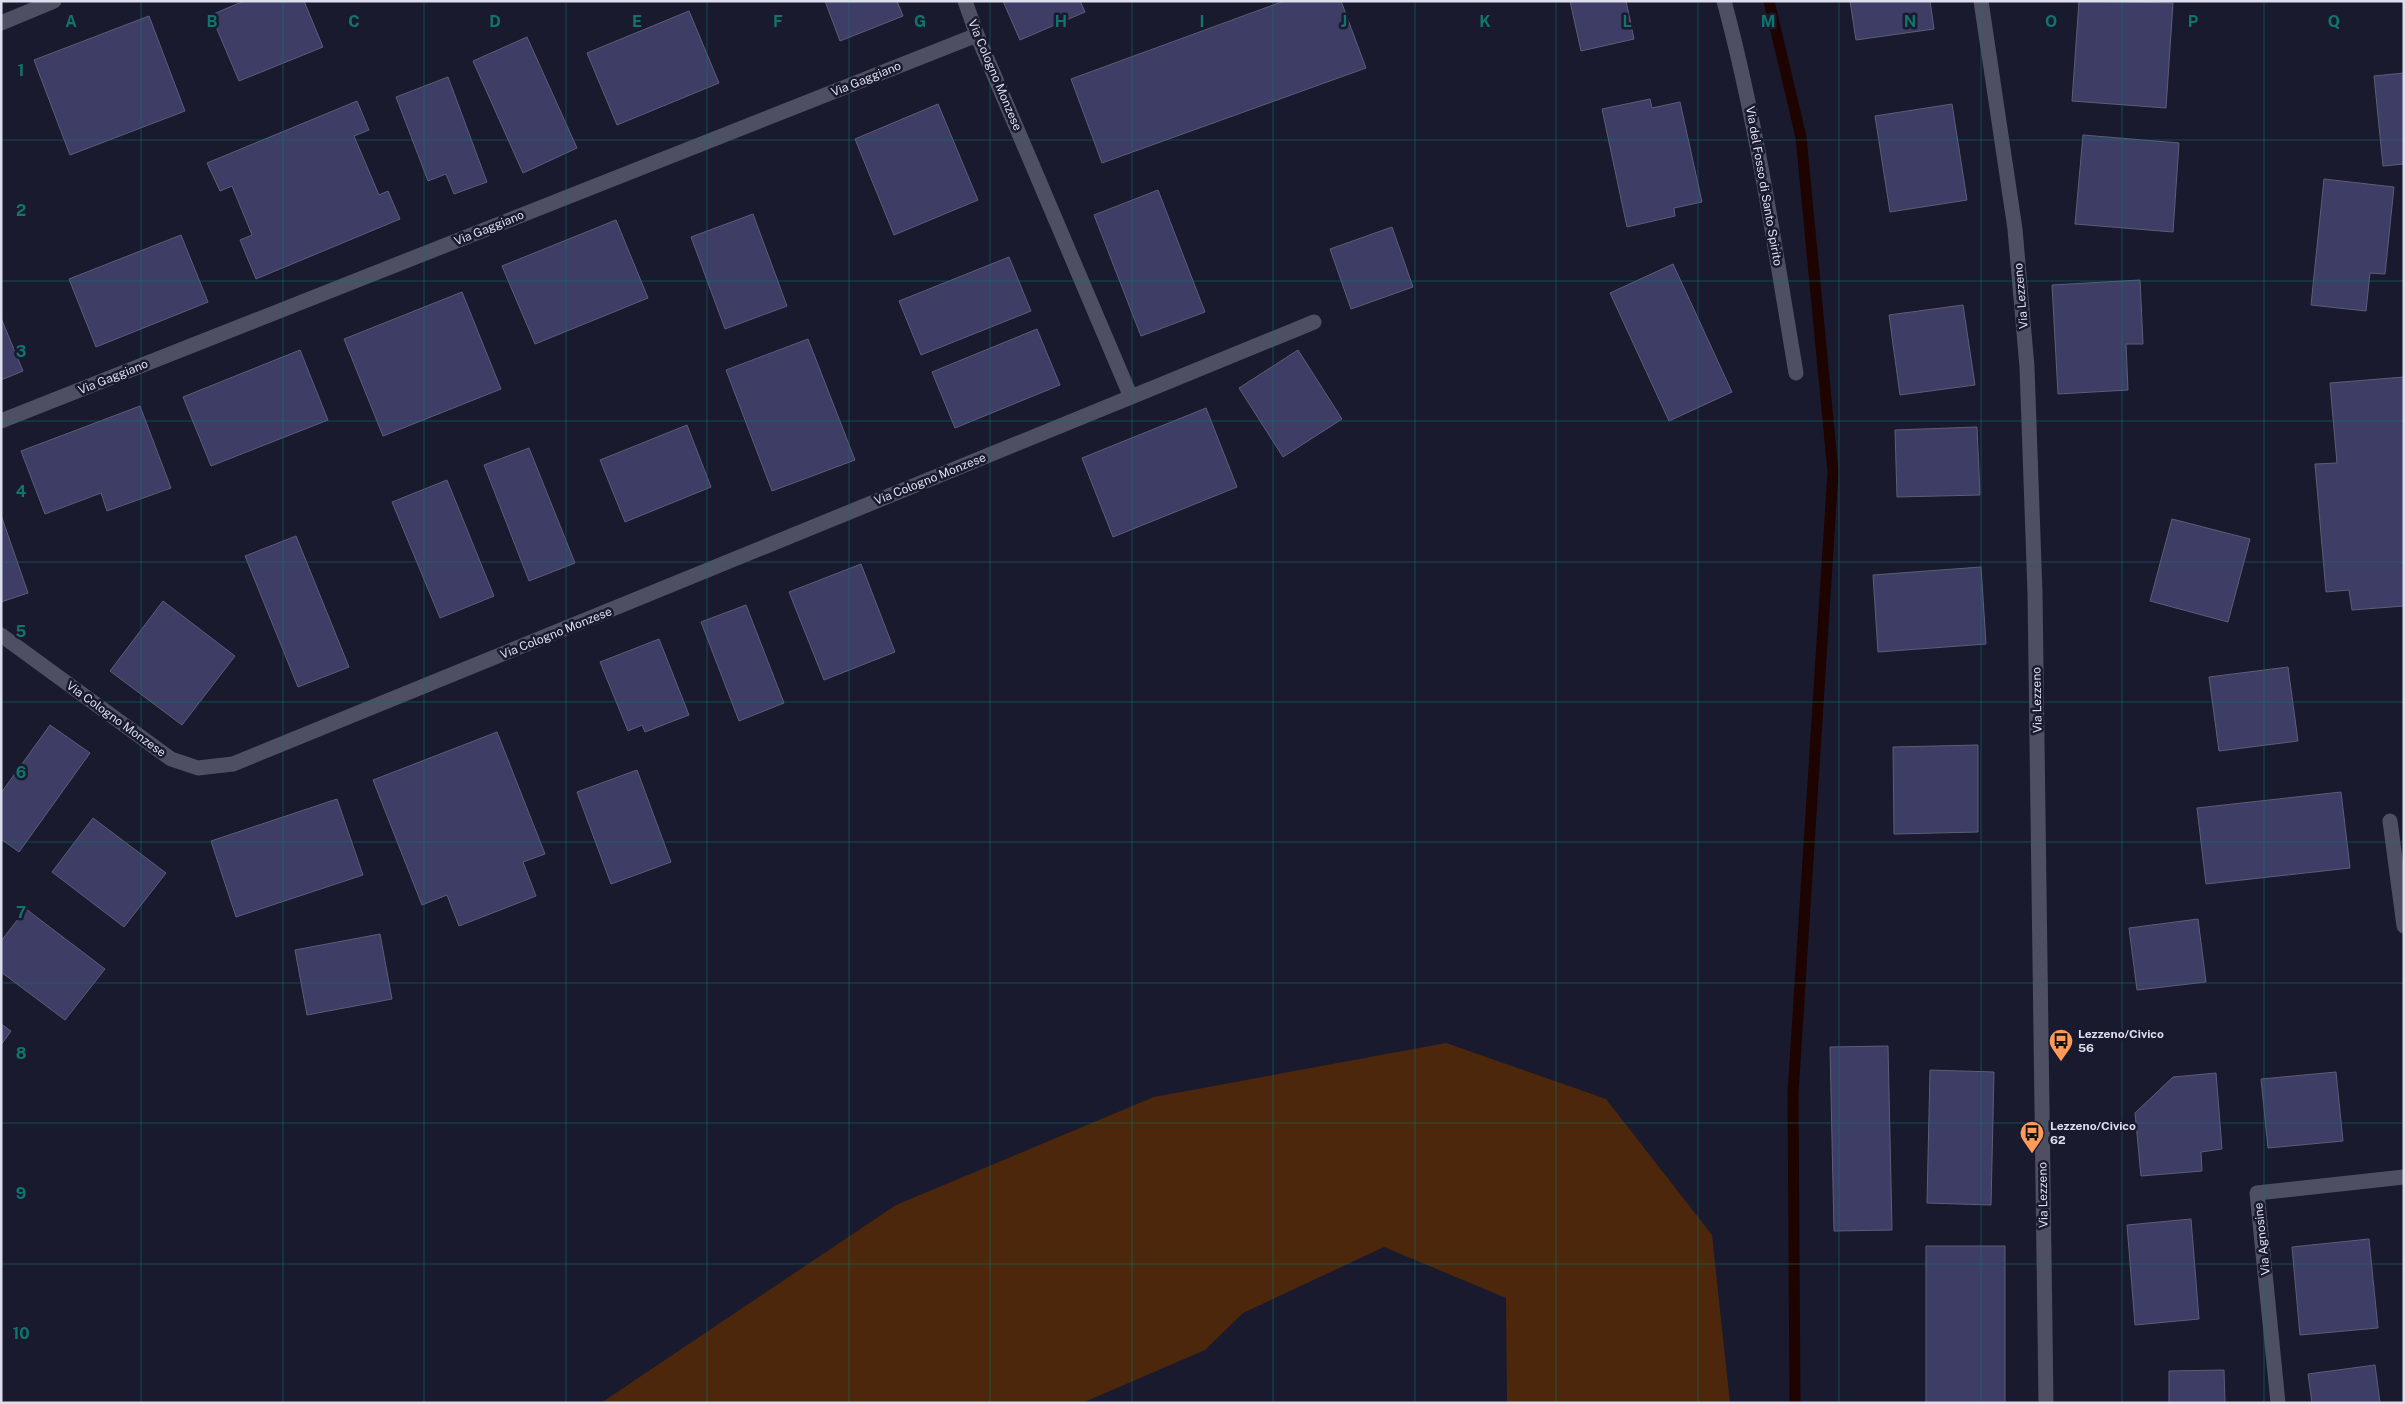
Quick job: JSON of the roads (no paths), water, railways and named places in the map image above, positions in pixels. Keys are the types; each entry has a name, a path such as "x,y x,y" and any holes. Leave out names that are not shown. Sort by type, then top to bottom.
{"street":[{"path":"1,23 54,1"},
{"name":"Via Cologno Monzese","path":"965,1 977,35 1131,397"},
{"name":"Via del Fosso di Santo Spirito","path":"1724,1 1751,115 1796,373"},
{"name":"Via Lezzeno","path":"1981,1 2014,220 2027,367 2035,593 2046,1403"},
{"name":"Via Gaggiano","path":"1,421 977,35"},
{"name":"Via Cologno Monzese","path":"1,635 171,759 198,768 233,764 1314,322"},
{"path":"2390,821 2404,926"},
{"name":"Via Agnosine","path":"2278,1403 2257,1193 2404,1177"}],"waterway":[{"path":"1769,1 1801,137 1833,472 1793,1093 1795,1403"}],"place":[{"name":"Lezzeno/Civico 56","path":"2061,1062"},
{"name":"Lezzeno/Civico 62","path":"2032,1154"}]}
